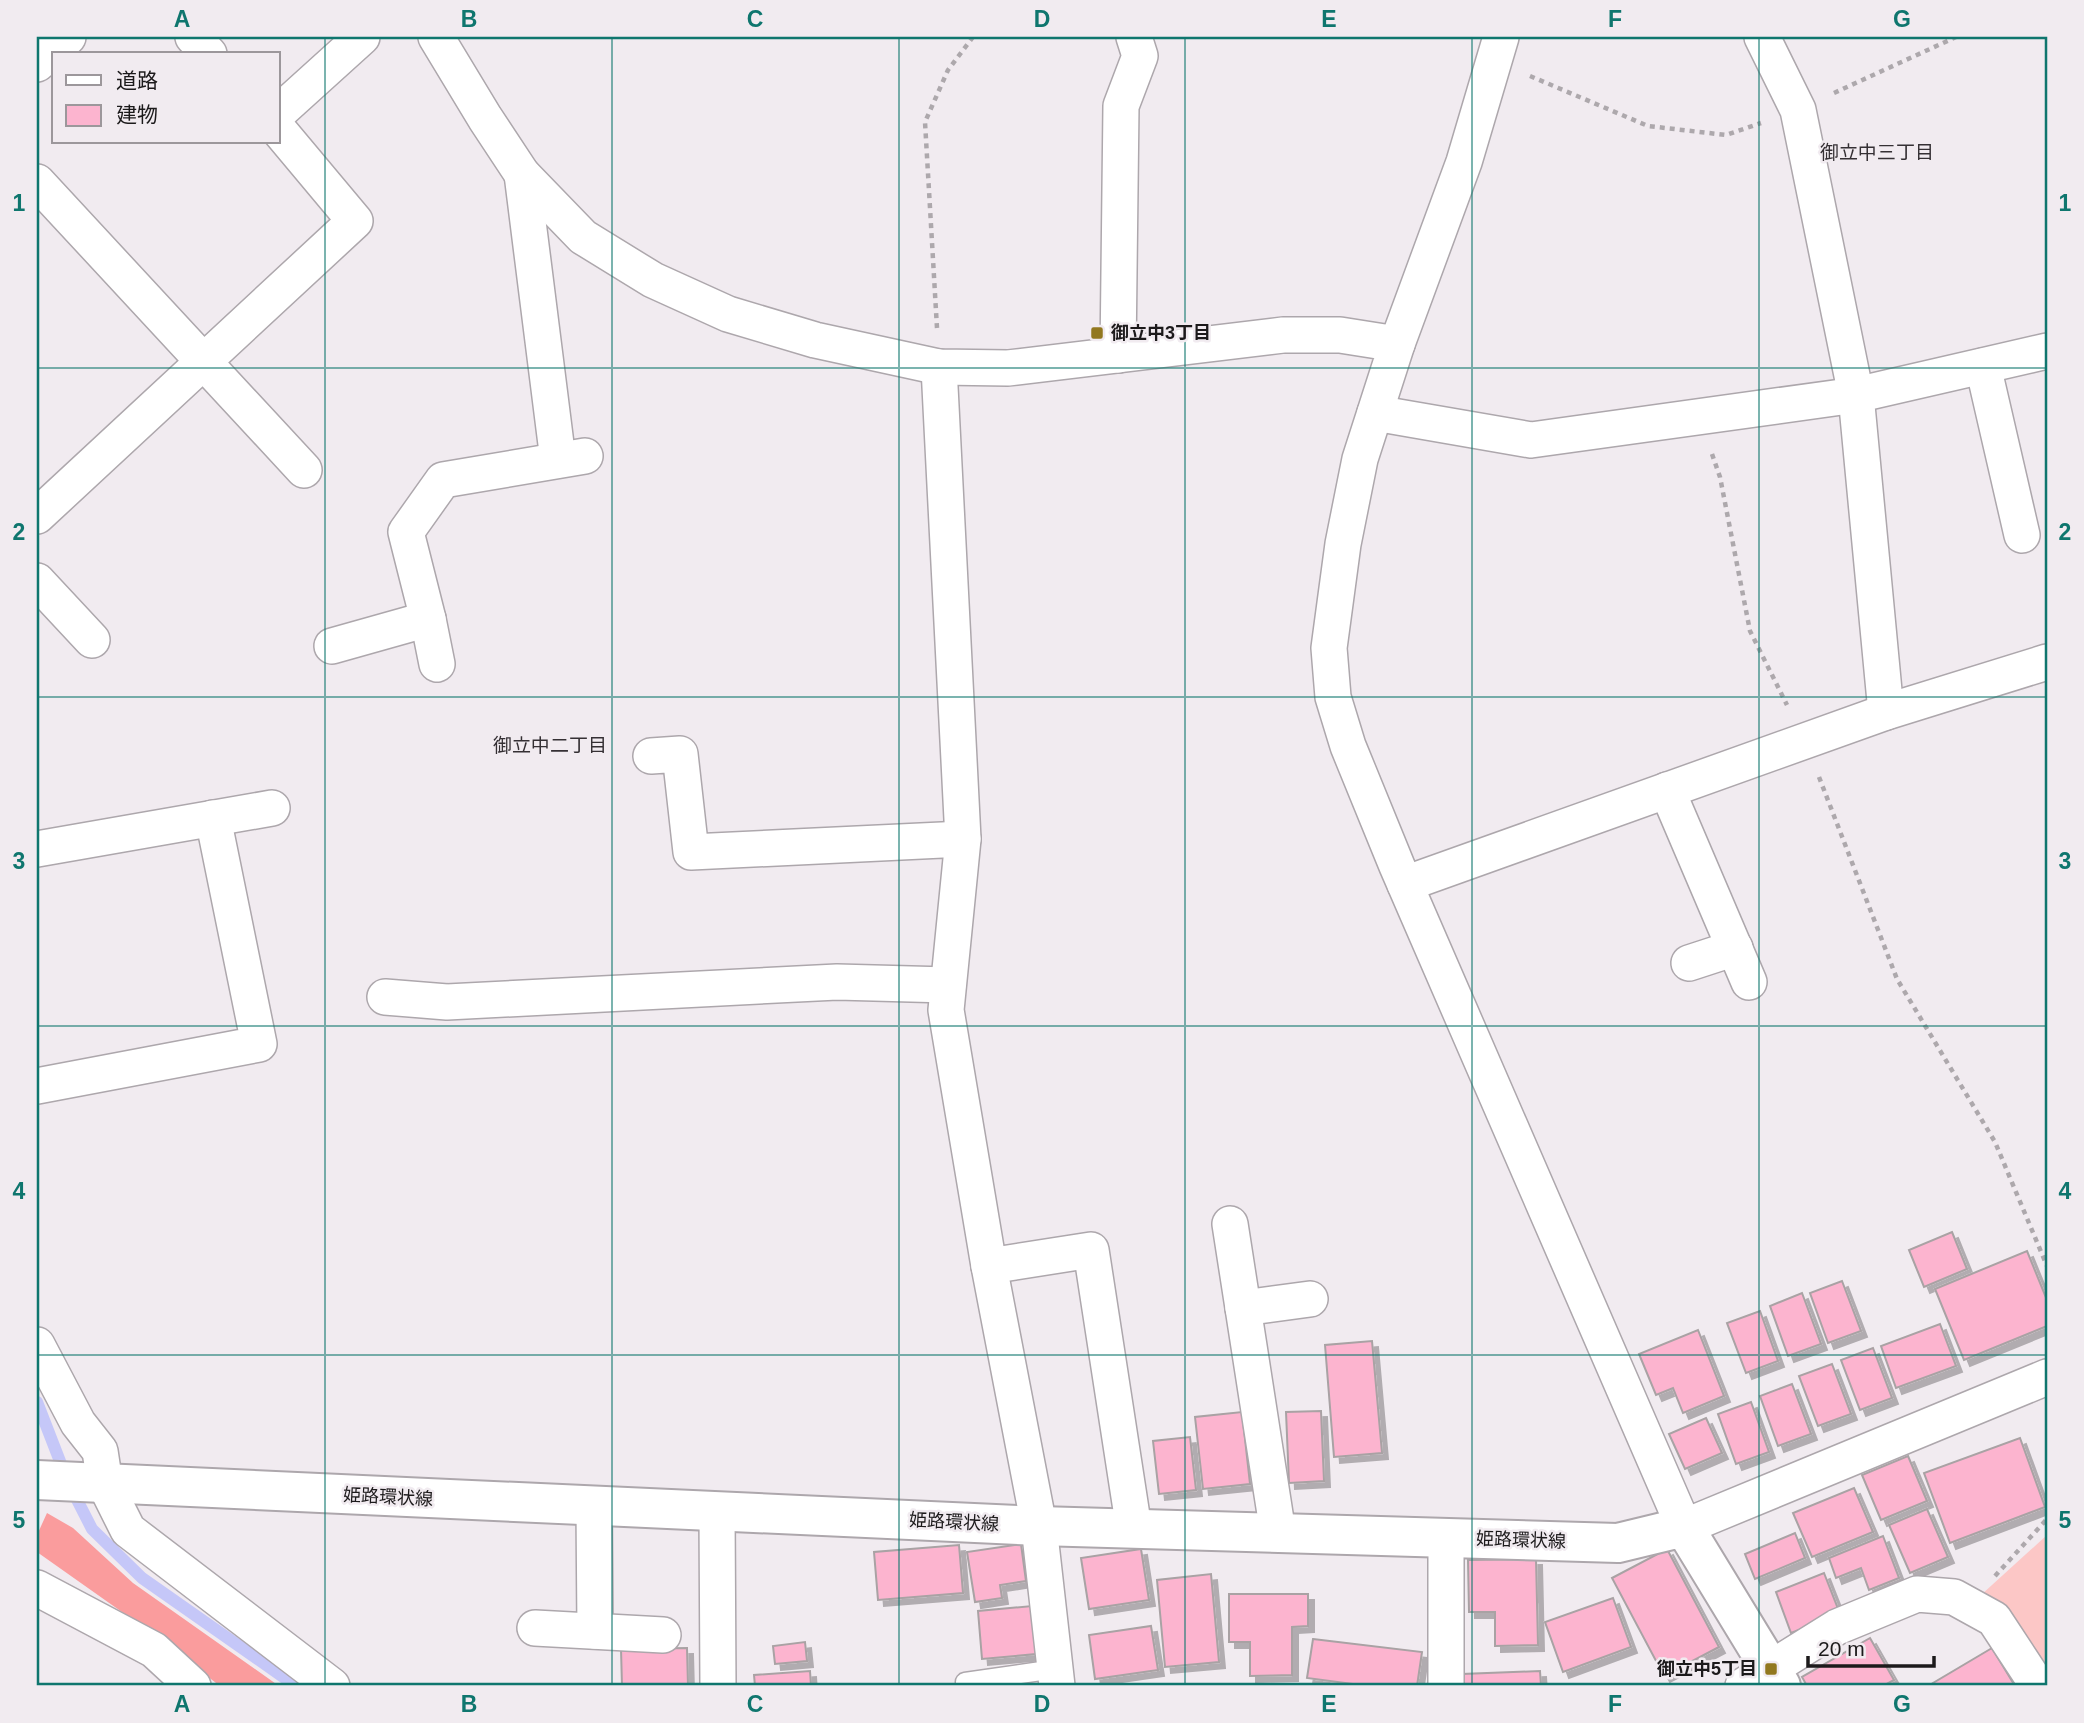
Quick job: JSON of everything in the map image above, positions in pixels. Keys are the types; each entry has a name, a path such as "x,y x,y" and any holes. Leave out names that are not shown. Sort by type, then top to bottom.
{"main road":[{"name":"姫路環状線","path":"38,1480 1134,1529 1618,1542 1684,1527"},
{"path":"1684,1527 1765,1681"}],"street":[{"path":"37,64 68,37"},
{"path":"193,37 207,52"},
{"path":"280,111 362,37"},
{"path":"436,37 522,174 583,237 653,280 740,318 815,340 939,367 1008,368 1283,335 1340,335 1397,344"},
{"path":"1118,355 1121,106 1140,56 1133,37"},
{"path":"1762,37 1798,110 1856,395 1886,712"},
{"path":"1498,48 1464,162 1397,344 1360,459 1342,544 1329,648 1333,696 1348,746 1405,884 1684,1527 2047,1377"},
{"path":"37,516 355,221 280,131"},
{"path":"437,664 406,532 443,480 572,458 522,174"},
{"path":"37,182 304,471"},
{"path":"1375,413 1531,440 1856,395 2047,351"},
{"path":"1983,366 2022,536"},
{"path":"939,367 963,839 946,1010 989,1266 1040,1526 1056,1677"},
{"path":"37,581 92,640"},
{"path":"332,646 428,619"},
{"path":"1405,884 1886,712 2047,662"},
{"path":"651,757 680,754 691,852 963,839"},
{"path":"1667,790 1749,982"},
{"path":"37,849 272,808"},
{"path":"37,1086 259,1044 213,818"},
{"path":"1689,963 1735,948"},
{"path":"385,997 447,1002 837,982 948,985"},
{"path":"1230,1224 1278,1533"},
{"path":"989,1266 1091,1250 1134,1529"},
{"path":"1243,1308 1310,1299"},
{"path":"37,1345 78,1423 100,1451 94,1483 128,1531 332,1686"},
{"path":"594,1506 595,1631"},
{"path":"717,1512 718,1686"},
{"path":"1446,1537 1446,1686"},
{"path":"37,1588 154,1650 193,1686"},
{"path":"1765,1681 1837,1627 1917,1594 1954,1597 1994,1619 2038,1686"},
{"path":"535,1628 663,1635"}],"lane":[{"path":"965,1682 1056,1677"}],"path":[{"path":"939,367 925,122 948,70 973,37"},
{"path":"1498,48 1648,126 1726,135 1798,110 1955,37"},
{"path":"1698,417 1720,477 1750,631 1805,741 1897,979 1995,1142 2047,1266"},
{"path":"1968,1605 2047,1519"}],"shaded area":[{"path":"47,1513 73,1528 133,1583 279,1686 220,1686 146,1629 37,1552 37,1535"},
{"path":"2047,1535 2047,1674 2028,1637 1981,1595"}],"building":[{"path":"1952,1232 1967,1269 1924,1287 1909,1250"},
{"path":"2027,1251 2047,1300 2047,1326 1964,1360 1935,1289"},
{"path":"1842,1281 1861,1331 1828,1343 1810,1293"},
{"path":"1802,1293 1821,1344 1788,1356 1770,1306"},
{"path":"1760,1311 1778,1361 1746,1373 1727,1323"},
{"path":"1940,1324 1956,1366 1896,1388 1881,1346"},
{"path":"1698,1330 1724,1396 1683,1413 1673,1388 1656,1395 1639,1354"},
{"path":"1372,1341 1382,1453 1334,1457 1325,1345"},
{"path":"1873,1348 1892,1398 1860,1410 1841,1360"},
{"path":"1832,1364 1851,1414 1818,1426 1799,1376"},
{"path":"1792,1384 1811,1434 1778,1446 1760,1396"},
{"path":"1751,1402 1769,1452 1736,1464 1718,1414"},
{"path":"1321,1411 1324,1481 1289,1483 1286,1412"},
{"path":"1242,1412 1250,1484 1203,1489 1195,1417"},
{"path":"1706,1418 1722,1453 1685,1469 1669,1434"},
{"path":"1190,1437 1196,1490 1159,1494 1153,1441"},
{"path":"2020,1438 2045,1507 1950,1543 1924,1473"},
{"path":"1908,1456 1927,1501 1881,1520 1862,1475"},
{"path":"1854,1488 1873,1532 1812,1557 1793,1513"},
{"path":"1927,1509 1948,1557 1910,1573 1889,1525"},
{"path":"1795,1533 1805,1558 1755,1579 1745,1554"},
{"path":"1883,1536 1899,1578 1869,1590 1861,1568 1836,1578 1829,1558"},
{"path":"1021,1544 1026,1581 1000,1585 1002,1598 975,1602 967,1552"},
{"path":"959,1545 963,1593 878,1600 874,1552"},
{"path":"1141,1549 1149,1600 1089,1609 1081,1558"},
{"path":"1667,1549 1719,1647 1664,1676 1612,1578"},
{"path":"1536,1559 1538,1645 1495,1646 1495,1612 1469,1612 1468,1560"},
{"path":"1824,1573 1840,1614 1791,1633 1776,1592"},
{"path":"1211,1574 1219,1662 1165,1667 1157,1580"},
{"path":"1229,1594 1308,1594 1308,1626 1292,1627 1292,1675 1250,1676 1250,1642 1229,1642"},
{"path":"1613,1598 1631,1647 1563,1672 1545,1622"},
{"path":"1032,1606 1036,1654 982,1659 978,1611"},
{"path":"1151,1626 1158,1670 1095,1679 1089,1635"},
{"path":"1870,1638 1894,1680 1883,1686 1807,1686 1802,1677"},
{"path":"1313,1639 1422,1652 1417,1686 1368,1686 1307,1678"},
{"path":"805,1642 807,1661 775,1664 773,1646"},
{"path":"687,1648 688,1686 622,1686 621,1649"},
{"path":"1992,1648 2015,1686 1928,1686"},
{"path":"810,1671 811,1686 755,1686 754,1675"},
{"path":"1540,1671 1541,1686 1463,1686 1462,1674"}],"waterway":[{"path":"37,1402 68,1482 92,1529 142,1578 296,1686"}],"place":[{"name":"御立中3丁目","path":"1097,333"},
{"name":"御立中5丁目","path":"1771,1669"}],"district":[{"name":"御立中三丁目","path":"1877,152"},
{"name":"御立中二丁目","path":"550,745"}]}
